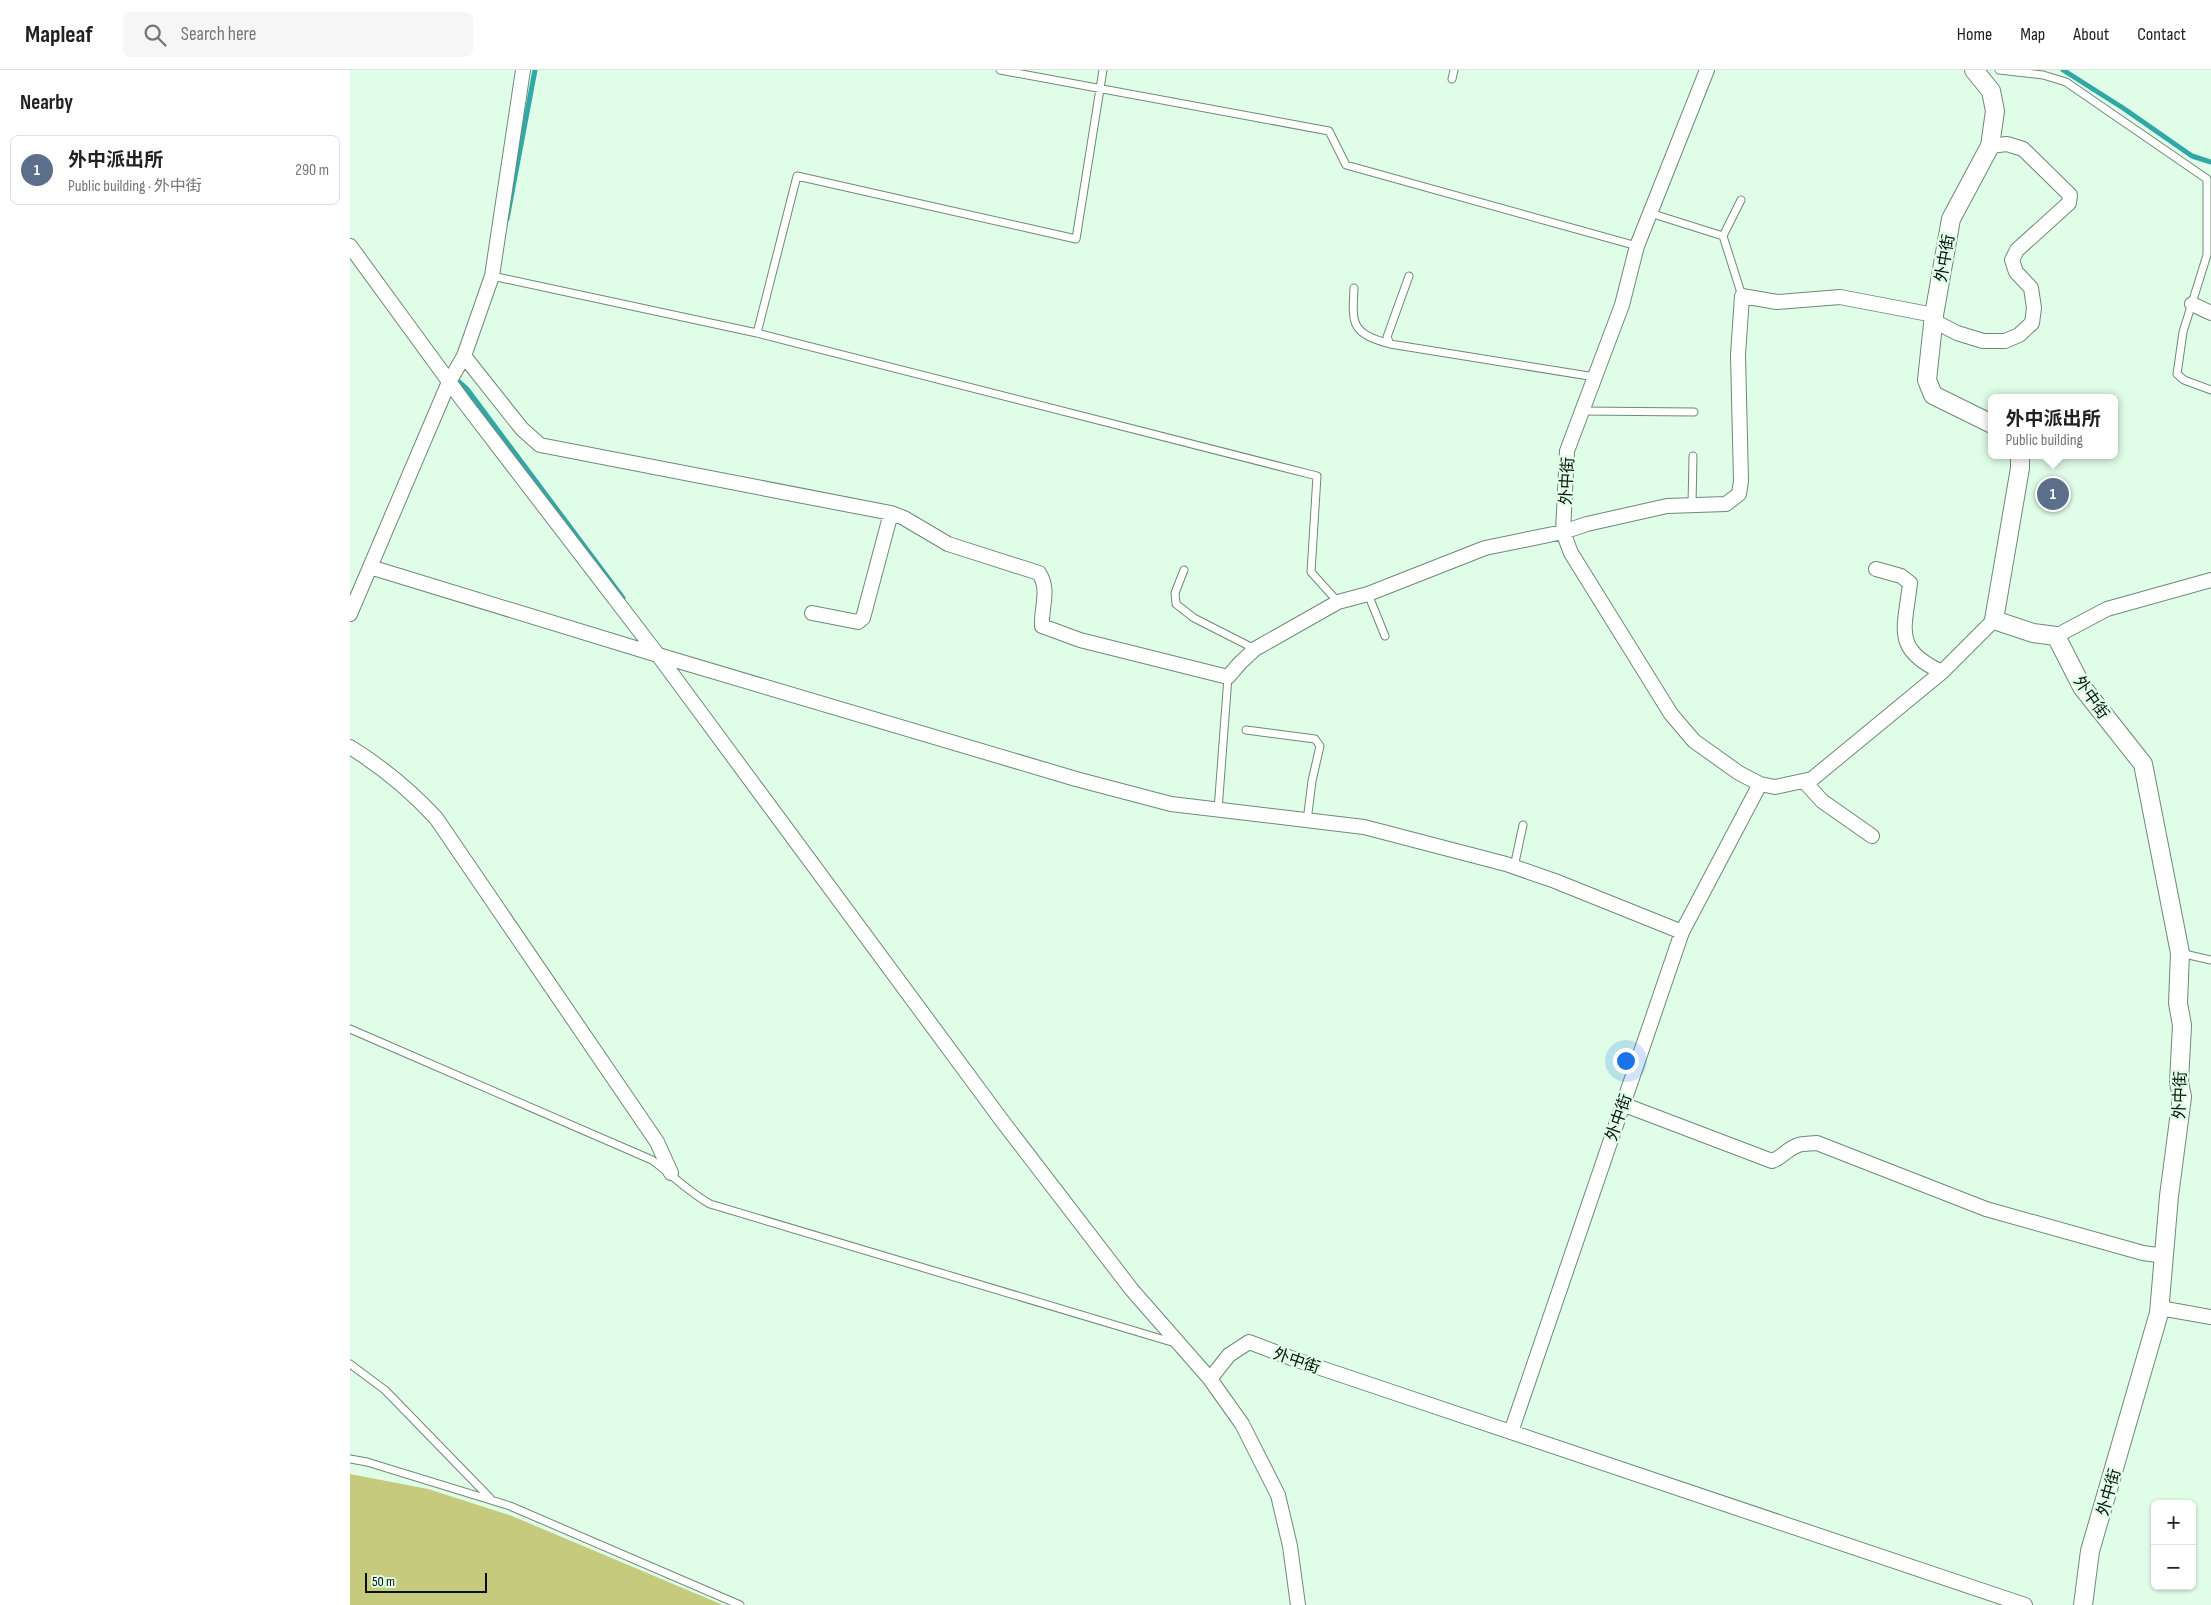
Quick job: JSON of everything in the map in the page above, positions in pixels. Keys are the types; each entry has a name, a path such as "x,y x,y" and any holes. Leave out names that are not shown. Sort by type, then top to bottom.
{"street":[{"path":"350,614 449,382 464,356 492,276 523,70"},
{"name":"外中街","path":"1707,70 1637,246 1622,305 1567,451 1563,532 1572,553 1671,714 1694,741 1739,773 1760,784 1775,787 1812,779 1942,672 1994,620"},
{"name":"外中街","path":"1974,70 1991,91 1995,111 1990,146 1951,220 1934,318 1927,380 1933,395 1988,422"},
{"path":"464,356 522,429 540,445 891,513 904,518 948,544 1039,573 1044,580 1046,592 1041,614 1042,626 1080,640 1228,677 1240,662 1255,650 1338,602 1368,594 1485,548 1563,532 1587,524 1667,506 1726,504 1738,494 1741,481 1738,355 1742,296 1777,302 1840,297 1934,318 1957,333 1983,341 2006,341 2019,335 2032,322 2034,308 2030,288 2016,272 2012,260 2016,250 2069,203 2070,195 2022,149 2006,144 1990,146"},
{"path":"350,246 449,382 658,656 1003,1122 1132,1290 1210,1379 1242,1424 1278,1495 1290,1546 1298,1605"},
{"path":"2192,304 2211,313"},
{"path":"2020,459 1994,620 2033,632 2056,636 2107,608 2211,580"},
{"path":"812,613 858,622 864,618 891,513"},
{"path":"370,567 658,656 1085,781 1171,804 1307,822 1364,827 1514,867 1682,932"},
{"path":"1876,569 1901,576 1910,583 1903,632 1908,647 1925,664 1942,672"},
{"name":"外中街","path":"2056,636 2082,687 2143,764 2180,953 2178,1002 2182,1025 2178,1082 2182,1097 2169,1196 2160,1308 2090,1551 2082,1605"},
{"path":"350,748 405,788 436,818 657,1142 671,1174"},
{"path":"1804,781 1822,801 1872,836"},
{"name":"外中街","path":"1511,1432 1682,932 1760,784"},
{"path":"1622,1104 1772,1161 1783,1157 1788,1151 1798,1145 1817,1143 1986,1209 2143,1253 2165,1256"},
{"path":"2160,1308 2211,1317"},
{"name":"外中街","path":"1210,1379 1229,1355 1249,1342 2025,1605"}],"lane":[{"path":"1000,70 1016,71 1329,131 1346,165 1637,246"},
{"path":"757,333 797,176 1076,239 1104,70"},
{"path":"1452,79 1454,70"},
{"path":"1999,70 2043,75 2066,82 2207,179 2207,255 2183,332 2177,374 2184,380 2211,390"},
{"path":"1740,200 1723,236 1742,296"},
{"path":"1650,213 1723,236"},
{"path":"492,276 757,333 1316,476 1311,572 1338,602"},
{"path":"1390,344 1387,337 1410,276"},
{"path":"1354,288 1352,316 1357,329 1373,339 1390,344 1594,377"},
{"path":"1582,411 1694,412"},
{"path":"1692,505 1693,456"},
{"path":"1184,570 1175,593 1176,604 1194,618 1255,650"},
{"path":"1368,594 1385,636"},
{"path":"1218,810 1228,677"},
{"path":"1246,730 1315,739 1320,746 1312,781 1307,822"},
{"path":"1514,867 1523,825"},
{"path":"2180,953 2211,960"},
{"path":"350,1029 652,1160 692,1193 710,1204 1180,1344"},
{"path":"350,1364 385,1390 491,1500"},
{"path":"350,1459 367,1462 510,1506 740,1605"}],"green space":[{"path":"350,1474 428,1489 512,1516 723,1605 350,1605"}],"waterway":[{"path":"507,219 535,70"},
{"path":"2063,70 2123,108 2192,156 2211,162"},
{"path":"457,376 456,379 467,389 623,598"}],"place":[{"name":"外中派出所","path":"2053,494"}]}
